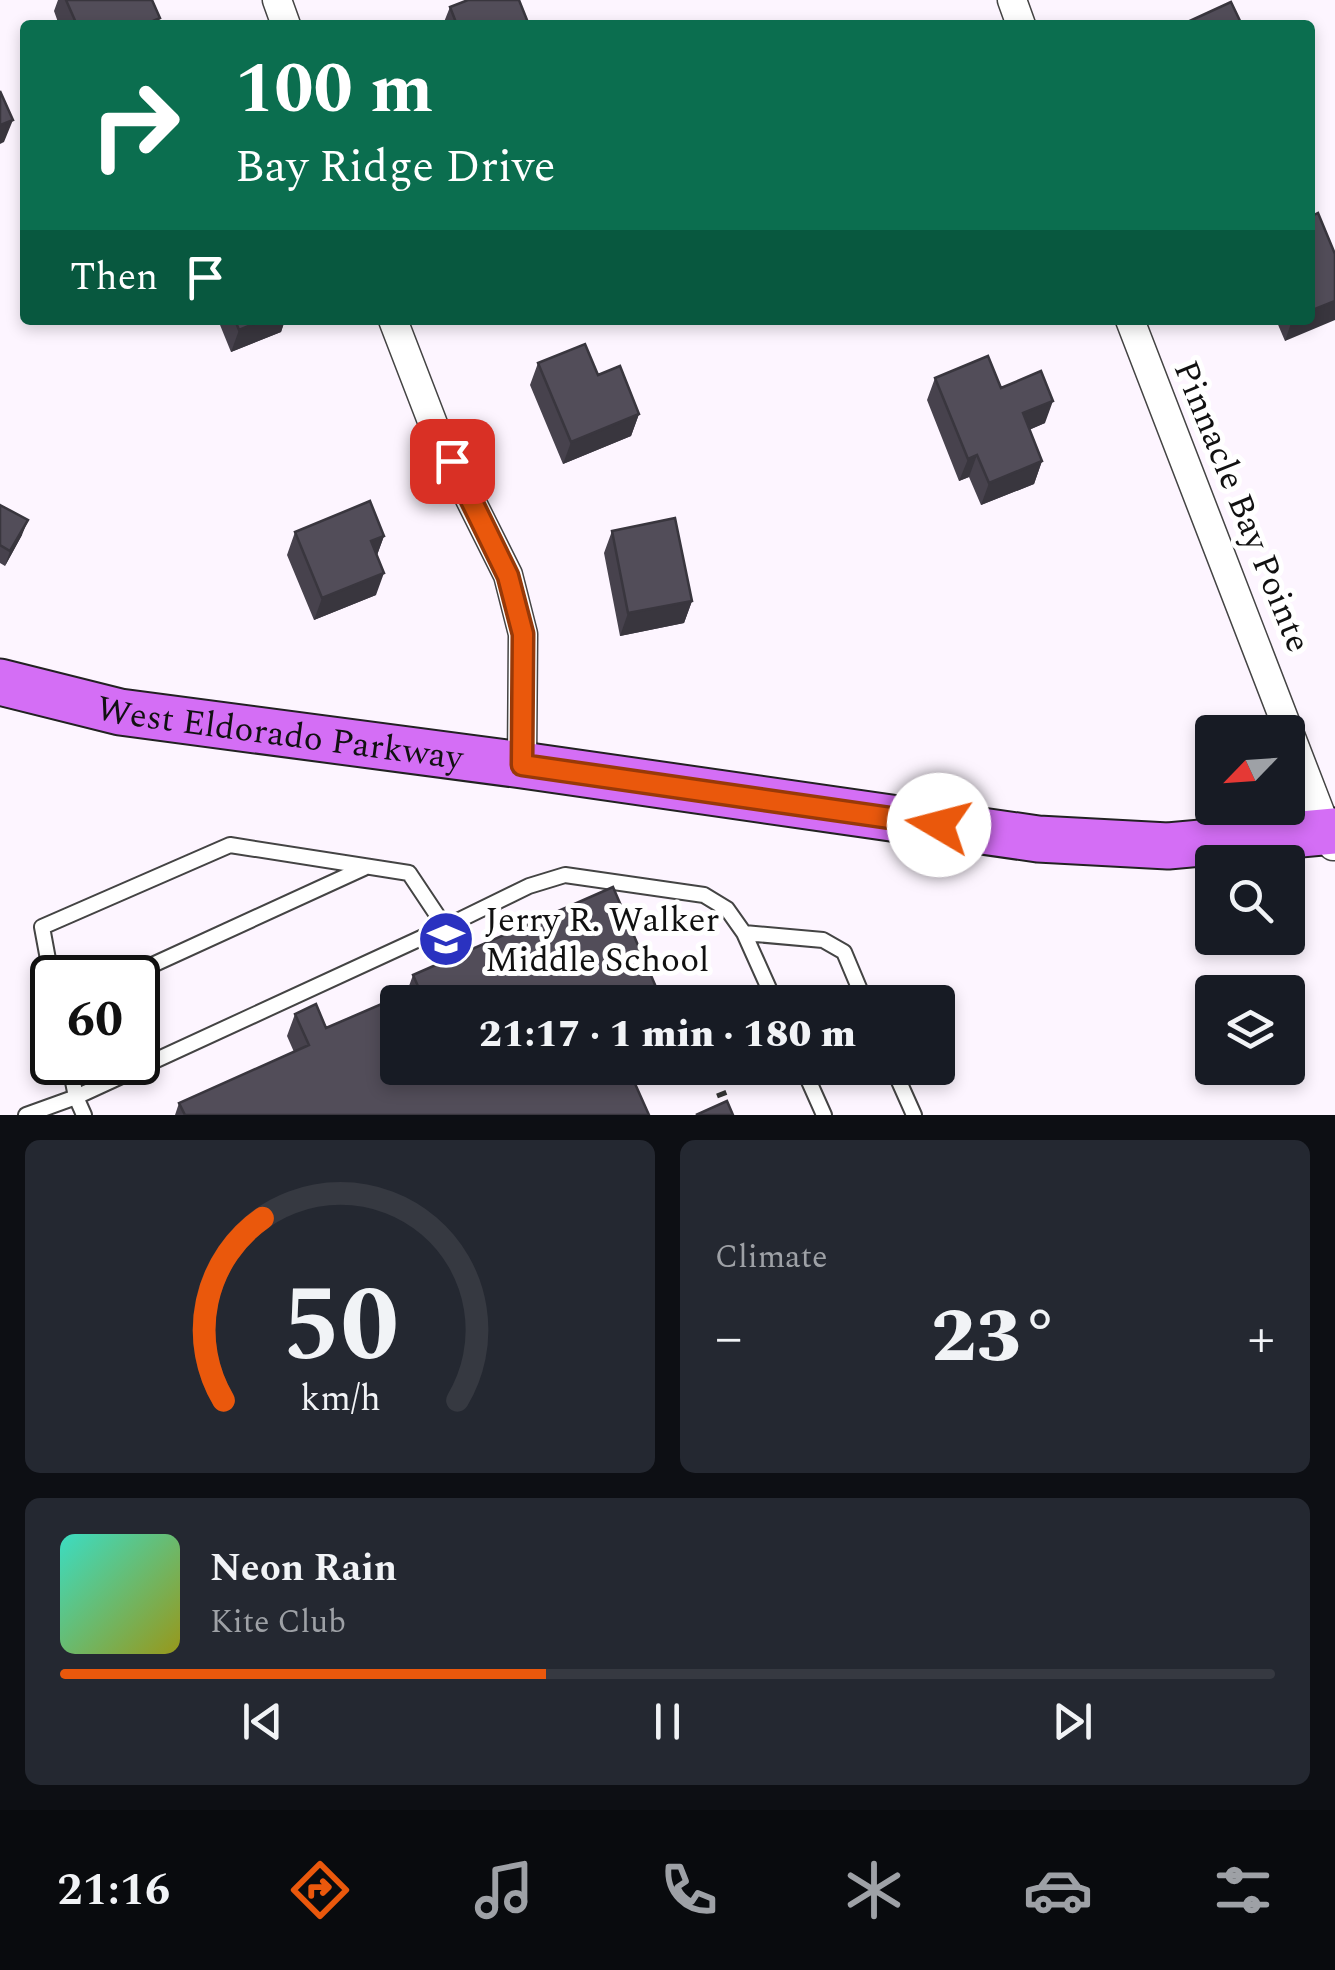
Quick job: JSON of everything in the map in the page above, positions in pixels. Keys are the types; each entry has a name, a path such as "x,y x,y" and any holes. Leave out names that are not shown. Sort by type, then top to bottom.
{"main road":[{"name":"West Eldorado Parkway","path":"0,682 120,712 1038,839 1168,846 1333,838"}],"street":[{"path":"395,325 435,430 508,576 523,634 522,765"},
{"name":"Pinnacle Bay Pointe","path":"1132,325 1333,838"}],"lane":[{"path":"47,955 42,928 230,845 409,873 445,927"},
{"path":"160,962 367,867"},
{"path":"26,1115 76,1097 529,886 566,875 704,895 726,910 744,933 767,985"},
{"path":"744,933 824,940 844,952 858,985"},
{"path":"74,1085 84,1115"},
{"path":"811,1085 824,1115"},
{"path":"901,1085 914,1115"}],"path":[{"path":"716,1096 730,1090"}],"building":[{"path":"66,0 152,0 160,18 155,20 75,20"},
{"path":"468,0 519,0 527,20 455,20 450,7"},
{"path":"1231,2 1240,20 1192,20"},
{"path":"0,91 13,120 0,125"},
{"path":"1318,213 1335,254 1335,301 1315,309"},
{"path":"585,344 598,375 620,366 639,414 571,442 538,363"},
{"path":"988,356 1001,388 1041,371 1053,401 1023,413 1042,461 989,483 977,455 968,459 935,378"},
{"path":"370,501 384,536 371,541 384,573 322,598 295,532"},
{"path":"0,505 28,520 10,551 0,545"},
{"path":"675,518 692,601 628,613 612,531"},
{"name":"Jerry R. Walker Middle School","path":"613,887 655,985 417,985 413,975"},
{"name":"Jerry R. Walker Middle School","path":"316,1004 326,1028 380,1005 380,1085 636,1085 649,1115 185,1115 179,1103 309,1045 295,1014"},
{"path":"727,1101 733,1115 696,1115"}],"place":[{"name":"Jerry R. Walker Middle School","path":"446,939"}],"route":[{"path":"452,461 508,576 523,634 522,765 939,825"}]}
